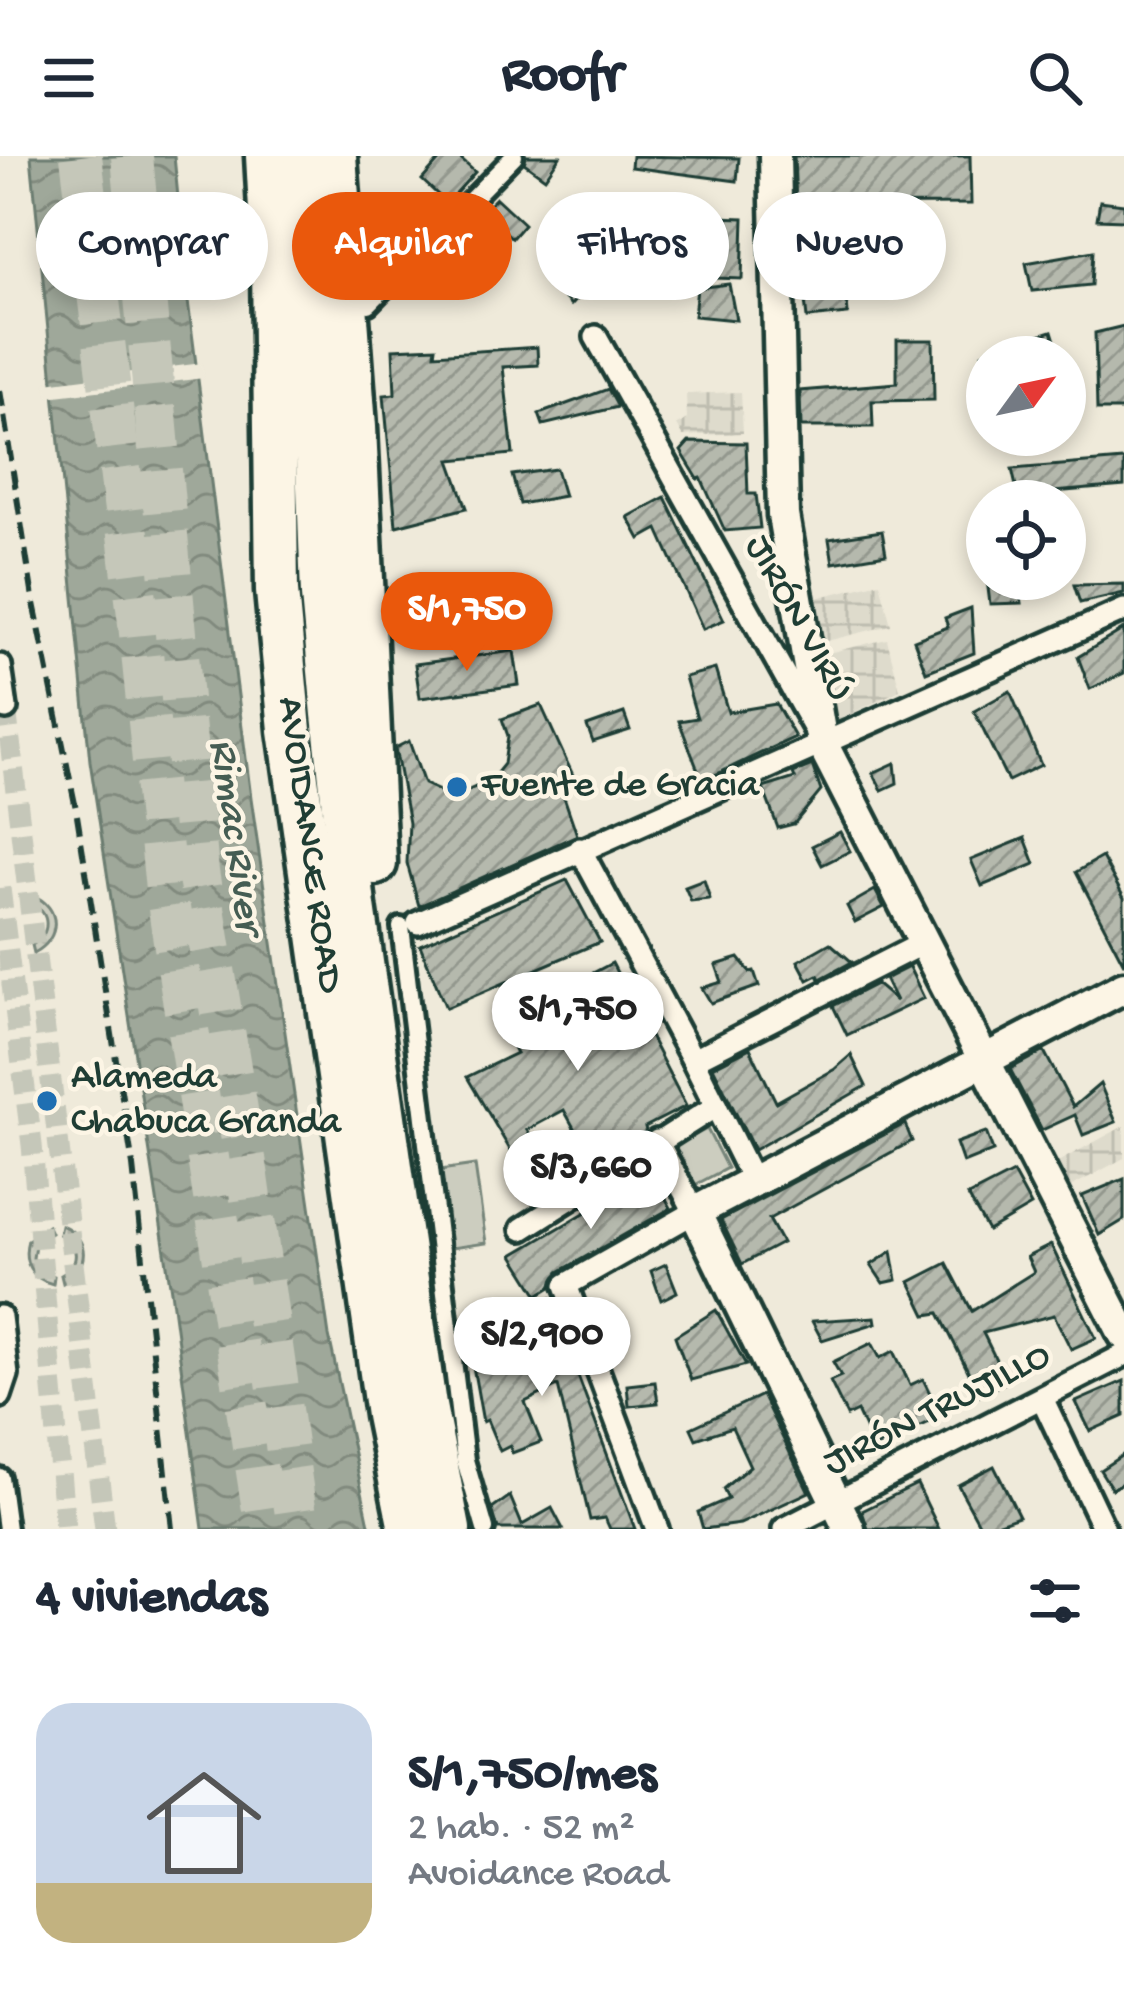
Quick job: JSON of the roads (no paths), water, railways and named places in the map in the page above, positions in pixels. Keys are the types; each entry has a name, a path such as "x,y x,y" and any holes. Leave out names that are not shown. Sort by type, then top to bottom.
{"highway":[{"name":"AVOIDANCE ROAD","path":"268,156 277,591 288,707 387,1415 410,1529"},
{"name":"AVOIDANCE ROAD","path":"306,156 322,595 354,907 425,1406 449,1529"},
{"path":"335,156 356,442 377,919 370,1013"}],"main road":[{"path":"776,156 783,515 821,743"},
{"name":"JIRÓN VIRÚ","path":"821,743 1124,1334"},
{"path":"843,1517 695,1212 1124,987"}],"street":[{"path":"369,304 514,156"},
{"name":"JIRÓN VIRÚ","path":"596,337 821,743"},
{"path":"485,1529 464,1460 410,925 1124,610"},
{"path":"0,666 6,708"},
{"path":"580,849 753,1181"},
{"path":"693,1060 923,943"},
{"path":"522,1229 716,1106"},
{"path":"657,1141 695,1212 566,1285 657,1529"},
{"path":"0,1317 7,1375 0,1396"},
{"name":"JIRÓN TRUJILLO","path":"784,1529 843,1517 1042,1398 1124,1355"},
{"path":"1042,1398 1104,1529"},
{"path":"0,1477 7,1529"}],"water":[{"path":"31,156 174,156 177,192 36,192 36,207"},
{"name":"Rimac River","path":"45,300 188,300 251,798 329,1336 370,1529 203,1529 90,761"}],"tunnel":[{"path":"81,156 139,623 166,889 266,1529"},
{"path":"132,156 198,872 298,1529"},
{"path":"6,708 105,1529"},
{"path":"0,888 32,1145 65,1529"}],"railway":[{"path":"0,390 33,598 76,809 133,1166 172,1529"}],"place":[{"name":"Fuente de Gracia","path":"457,787"},
{"name":"Alameda Chabuca Granda","path":"47,1101"}]}
